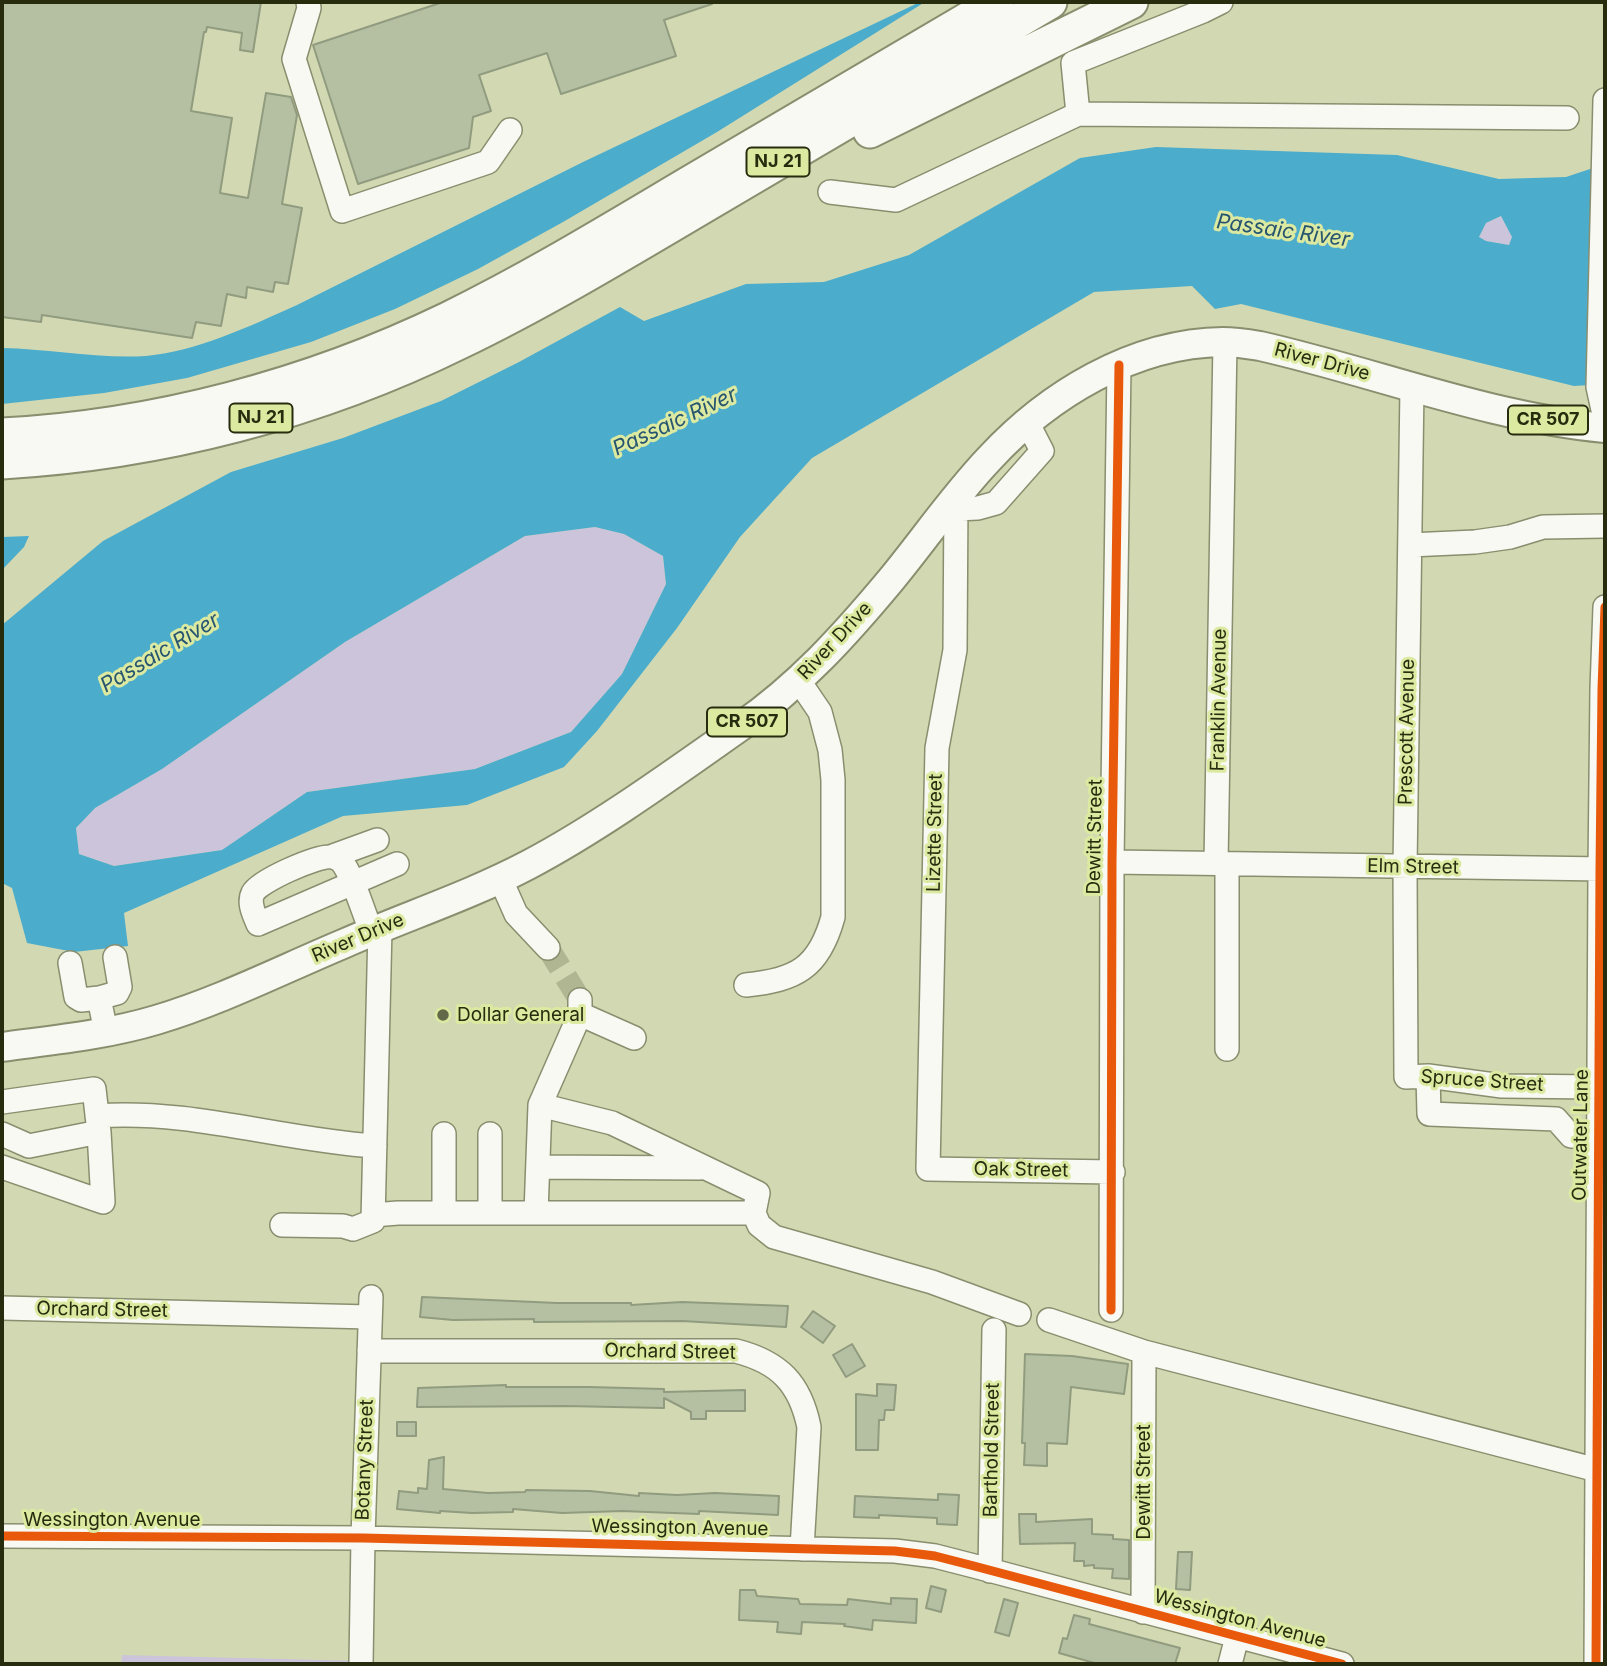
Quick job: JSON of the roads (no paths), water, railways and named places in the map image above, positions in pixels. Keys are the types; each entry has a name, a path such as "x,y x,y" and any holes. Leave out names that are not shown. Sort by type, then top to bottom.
{"highway":[{"path":"498,308 599,223 804,98 951,2"},
{"name":"NJ 21","path":"2,462 112,450 244,423 375,380 458,344 498,308 579,248 997,2"},
{"name":"NJ 21","path":"2,435 62,430 150,417 248,394 365,355 447,319 498,308 592,272 1049,2"},
{"path":"498,308 620,269 828,152 1131,2"}],"main road":[{"name":"River Drive","path":"2,1047 106,1032 156,1020 211,1001 528,865 608,816 741,726 799,681 956,504 988,460 1053,401 1119,365 1192,344 1225,342 1260,346 1548,420 1605,428"}],"street":[{"path":"308,2 309,8 294,59 342,211 488,162 510,130"},
{"path":"1078,114 1073,62 1221,2"},
{"path":"1605,100 1598,387 1605,419"},
{"path":"830,192 896,200 1078,114 1567,118"},
{"name":"Franklin Avenue","path":"1225,342 1221,864 1227,1049"},
{"name":"Dewitt Street","path":"1111,1310 1111,862 1119,365"},
{"name":"Prescott Avenue","path":"1412,387 1405,867 1417,1077 1429,1114 1556,1119 1571,1136 1601,1127"},
{"name":"Lizette Street","path":"928,1169 937,748 955,650 956,504"},
{"path":"1410,545 1475,542 1510,537 1544,527 1605,526"},
{"name":"Outwater Lane","path":"1596,1664 1601,1546 1605,607"},
{"path":"746,985 775,982 800,972 827,937 833,917 833,780 830,750 820,712 799,681"},
{"path":"376,840 321,858 259,886 252,894 251,906 258,924 397,864"},
{"path":"333,856 342,862 376,930 373,1218"},
{"name":"Elm Street","path":"1111,862 1603,870"},
{"path":"500,878 516,914 548,948"},
{"path":"70,963 76,997 81,1000 99,998 117,993 120,987 115,957"},
{"path":"99,998 106,1032"},
{"path":"536,1213 540,1105 580,1007 634,1038"},
{"name":"Spruce Street","path":"1417,1077 1502,1086 1602,1078"},
{"path":"2,1102 94,1089 103,1202 2,1167"},
{"path":"540,1105 611,1123 758,1193 754,1213 759,1225 774,1237 932,1282 1020,1314"},
{"path":"2,1134 29,1146 131,1113 233,1125 342,1144 375,1146"},
{"path":"444,1134 444,1213"},
{"path":"490,1134 490,1213"},
{"path":"538,1167 707,1168"},
{"name":"Oak Street","path":"928,1169 1113,1172"},
{"path":"282,1225 343,1226 353,1229 373,1218 444,1213 754,1213"},
{"name":"Orchard Street","path":"2,1308 370,1307"},
{"name":"Botany Street","path":"361,1664 370,1307"},
{"path":"1049,1320 1144,1352 1601,1472"},
{"name":"Barthold Street","path":"990,1571 994,1329"},
{"name":"Orchard Street","path":"369,1351 736,1351 755,1355 772,1364 787,1377 806,1410 809,1427 802,1549"},
{"name":"Dewitt Street","path":"1143,1612 1144,1352"},
{"name":"Wessington Avenue","path":"2,1536 363,1538 895,1551 935,1556 1342,1664"},
{"path":"1230,1664 1237,1637"}],"water":[{"path":"920,2 925,2 717,132 478,269 395,309 311,342 187,378 104,393 2,404 2,348 146,356 185,349 223,336 297,305 583,162"},
{"name":"Passaic River","path":"1156,147 1397,155 1499,179 1566,177 1605,164 1605,384 1574,386 1241,304 1215,309 1192,286 1094,292 812,458 740,537 677,628 597,731 564,767 467,805 343,816 124,913 128,946 74,952 27,943 12,888 2,883 2,625 103,541 231,472 343,438 441,401 620,307 644,321 746,284 824,282 909,255 1080,158","holes":["1501,216 1512,237 1509,245 1479,237 1486,223","595,527 624,534 663,556 666,584 622,674 571,732 475,769 307,792 222,850 114,866 79,854 76,828 95,808 162,769 345,642 525,536"]},
{"path":"29,536 24,547 2,570 2,537"}],"tunnel":[{"path":"548,948 580,1000"}],"place":[{"name":"Dollar General","path":"443,1015"}]}
